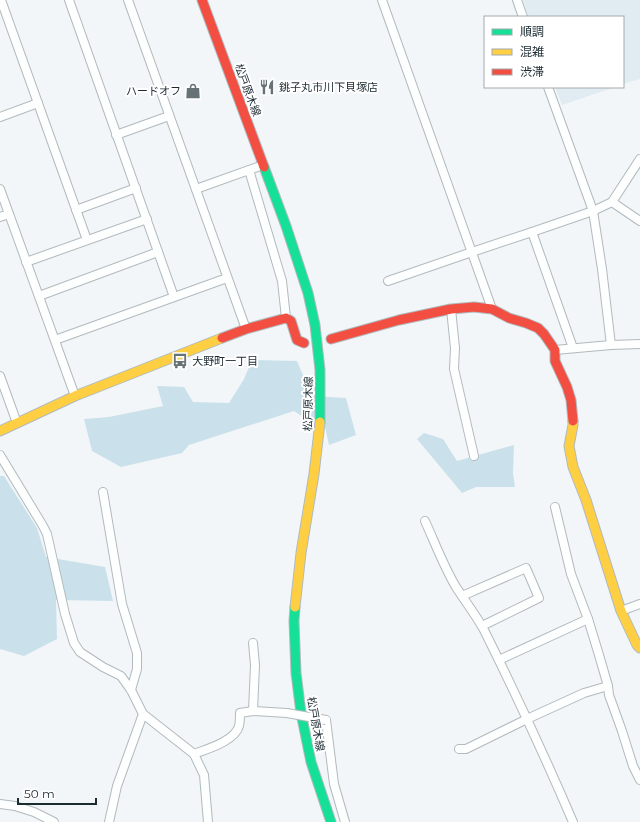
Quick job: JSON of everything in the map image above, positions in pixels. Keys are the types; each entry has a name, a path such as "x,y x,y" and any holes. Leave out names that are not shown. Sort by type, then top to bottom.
{"street":[{"path":"2,0 87,240"},
{"path":"69,0 174,297"},
{"path":"128,0 246,329"},
{"name":"松戸原木線","path":"202,0 286,226 308,293 315,326 320,370 320,427 301,553 294,621 296,673 301,713 311,762 331,822"},
{"path":"382,0 492,309"},
{"path":"517,0 523,16"},
{"path":"548,88 594,211 611,345"},
{"path":"0,118 38,103"},
{"path":"116,135 169,116"},
{"path":"388,281 594,211 612,202 640,159"},
{"path":"196,189 263,165"},
{"path":"249,170 282,281 286,318"},
{"path":"76,210 136,188"},
{"path":"0,189 75,396"},
{"path":"612,202 640,221"},
{"path":"0,217 9,214"},
{"path":"26,262 147,219"},
{"path":"532,232 573,348"},
{"path":"39,296 158,252"},
{"path":"55,340 227,278"},
{"path":"331,339 399,320 451,309 474,307 492,309 508,318 538,328 555,350 555,360 571,400 573,425 569,446 573,467 586,500 621,611 637,645 640,648"},
{"path":"451,309 455,348 454,369 474,456"},
{"path":"0,431 75,396 246,329 286,318 291,320 297,340 304,343"},
{"path":"555,350 640,344"},
{"path":"0,376 2,387 17,423"},
{"path":"0,455 47,534 65,614 74,643 80,652 103,667 121,676 132,690 144,714 194,754 204,775 208,822"},
{"path":"103,492 122,604 137,654 137,669 132,690"},
{"path":"555,507 571,574 588,619 608,686 609,695 633,766 640,780"},
{"path":"425,521 457,588 482,626 499,660 573,822"},
{"path":"462,596 526,568 539,598 482,626"},
{"path":"621,611 640,604"},
{"path":"499,660 588,619"},
{"path":"253,643 254,711"},
{"path":"460,749 466,749 526,719 584,693 608,686"},
{"path":"194,754 220,743 234,735 239,727 240,714 254,711 287,713 326,720 334,784 345,822"},
{"path":"109,822 117,786 144,714"},
{"path":"0,804 15,806 34,812 54,822"}],"shaded area":[{"path":"523,0 640,0 640,79 624,84 624,16 529,16"},
{"path":"555,88 612,88 562,105"},
{"path":"252,360 297,361 312,396 346,398 356,435 329,445 325,427 309,421 294,411 189,445 182,453 121,467 92,451 84,419 109,417 163,406 157,386 184,387 193,402 229,403 244,379"},
{"path":"424,433 443,439 457,461 514,445 513,473 515,487 476,487 462,493 417,439"},
{"path":"0,476 4,476 37,528 46,557 105,567 113,601 56,600 57,639 24,656 0,649"}],"traffic: fast":[{"path":"264,167 286,226 308,293 315,325 320,370 320,422"},
{"path":"295,607 294,621 296,673 301,713 311,762 331,822"}],"traffic: slow":[{"path":"0,431 75,396 222,338"},
{"path":"573,421 569,446 573,467 586,500 621,611 637,645 640,648"},
{"path":"295,607 301,553 314,474 320,422"}],"traffic: jam":[{"path":"202,0 264,167"},
{"path":"331,339 399,320 451,309 474,307 492,309 509,318 538,328 544,334 555,350 555,361 567,387 571,400 573,421"},
{"path":"222,338 246,329 286,318 291,321 297,340 304,343"}],"place":[{"name":"銚子丸市川下貝塚店","path":"267,87"},
{"name":"ハードオフ","path":"193,91"},
{"name":"大野町一丁目","path":"180,361"}]}
